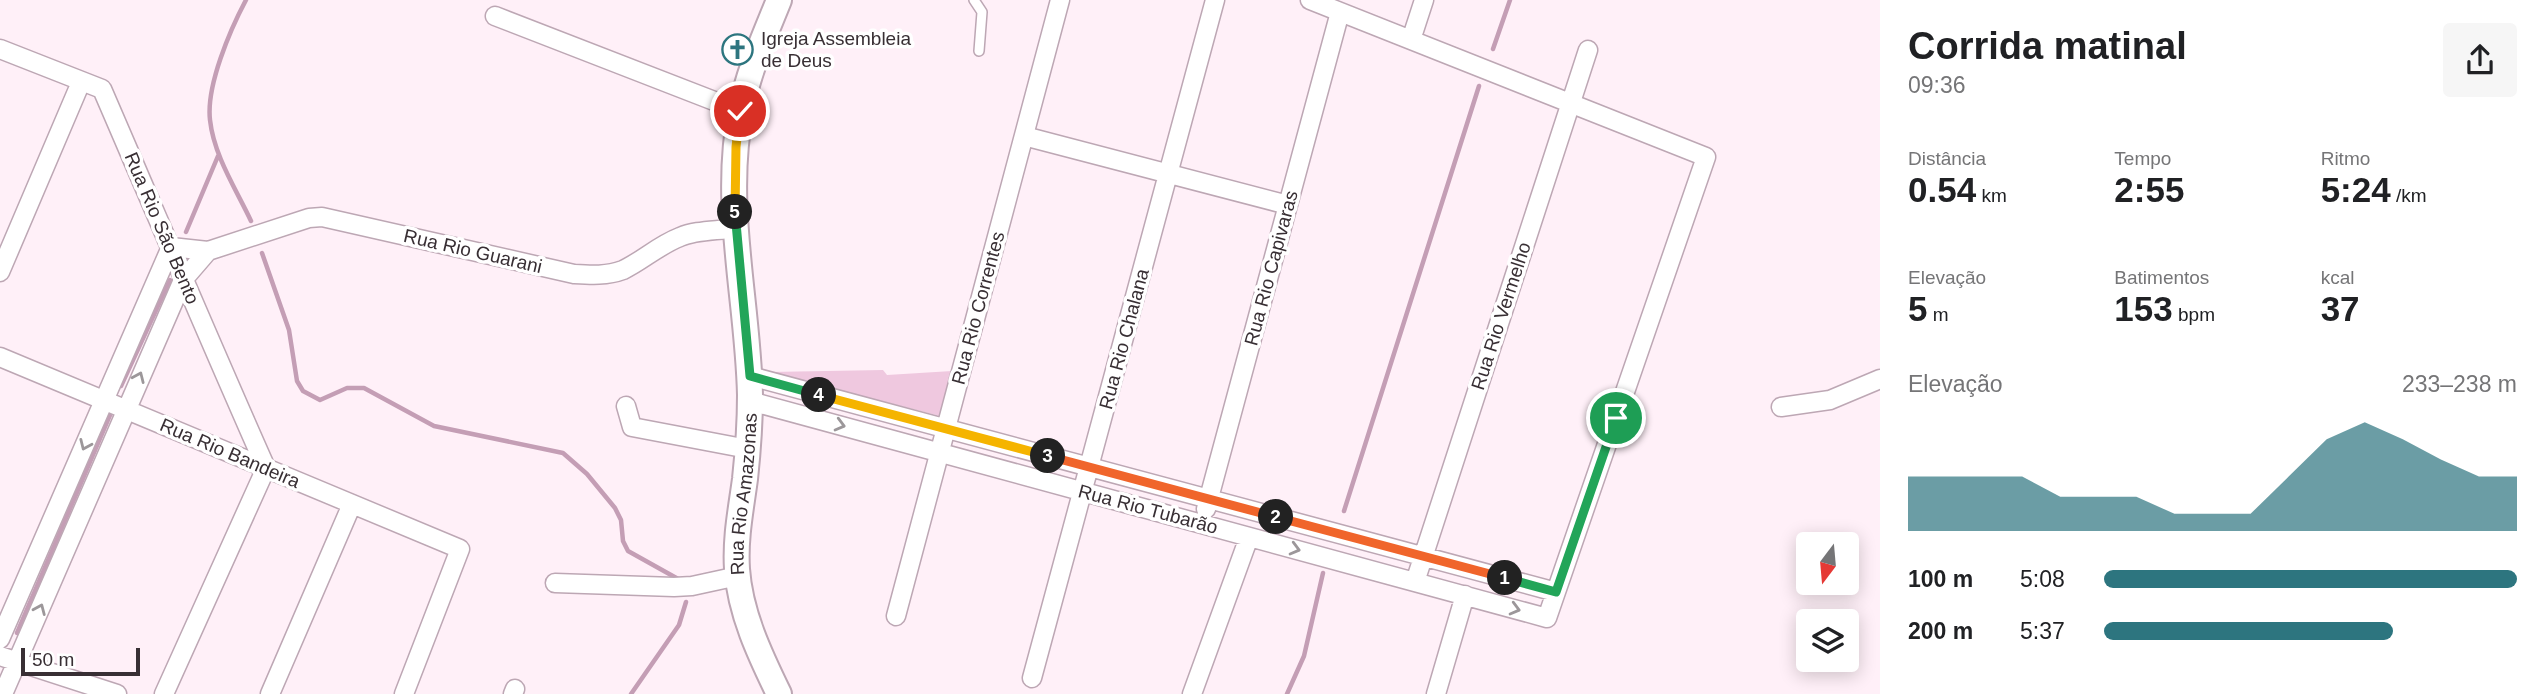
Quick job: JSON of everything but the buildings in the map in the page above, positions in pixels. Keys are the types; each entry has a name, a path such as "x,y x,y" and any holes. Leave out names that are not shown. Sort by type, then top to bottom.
{"street":[{"name":"Rua Rio Correntes","path":"896,616 1060,0"},
{"name":"Rua Rio Chalana","path":"1032,678 1215,0"},
{"path":"1310,0 1706,158 1556,592"},
{"path":"1411,40 1424,0"},
{"name":"Rua Rio Amazonas","path":"776,1 740,111 734,229 750,376 748,449 737,535 738,576 750,628 779,694"},
{"name":"Rua Rio Capivaras","path":"1202,524 1339,12"},
{"path":"495,16 740,111"},
{"name":"Rua Rio São Bento","path":"0,49 102,89 266,468"},
{"name":"Rua Rio Vermelho","path":"1415,582 1588,50"},
{"path":"0,272 81,82"},
{"path":"1024,136 1288,205"},
{"name":"Rua Rio Guarani","path":"171,247 208,251 310,218 322,217 574,274 594,275 625,269 663,244 684,235 734,229"},
{"path":"0,639 171,247"},
{"path":"3,694 9,659 183,280 208,251"},
{"name":"Rua Rio Bandeira","path":"0,357 460,549 404,694"},
{"name":"Rua Rio Tubarão","path":"750,376 1556,592 1547,618 750,401"},
{"path":"1781,407 1830,400 1880,379"},
{"path":"626,406 632,428 748,449"},
{"path":"164,694 266,468"},
{"path":"270,694 352,504"},
{"path":"1192,694 1249,537"},
{"path":"555,583 692,586 738,576"},
{"path":"1436,694 1465,595"},
{"path":"9,659 117,694"}],"lane":[{"path":"974,0 982,12 979,51"}],"shaded area":[{"path":"883,370 887,375 952,371 940,416 769,372"}],"waterway":[{"path":"246,0 215,75 210,120 226,172 251,221"},
{"path":"1493,49 1510,0"},
{"path":"1344,511 1479,86"},
{"path":"186,232 218,156"},
{"path":"262,253 289,330 297,381 303,391 320,400 347,388 364,388 434,426 563,453 587,474 615,508 621,520 623,541 628,551 680,580"},
{"path":"121,386 170,280"},
{"path":"17,633 110,415"},
{"path":"1287,694 1304,656 1323,573"},
{"path":"631,694 679,625 686,602"}],"place":[{"name":"Igreja Assembleia de Deus","path":"738,49"}],"route":[{"path":"740,111 736,147 734,229 750,376 1556,592 1616,418"}]}
